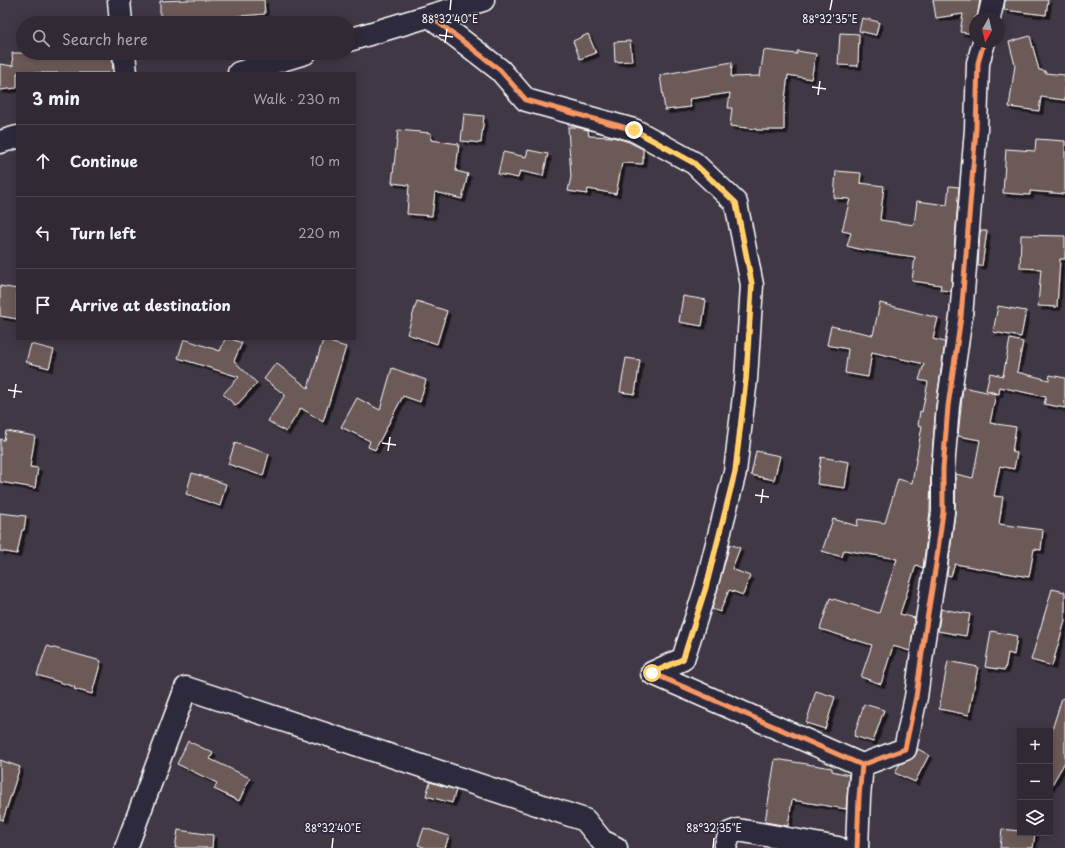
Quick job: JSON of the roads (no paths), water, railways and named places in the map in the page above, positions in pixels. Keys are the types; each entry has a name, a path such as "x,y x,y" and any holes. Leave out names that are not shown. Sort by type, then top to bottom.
{"street":[{"path":"119,0 120,16"},
{"path":"356,38 484,0"},
{"path":"991,12 993,0"},
{"path":"430,16 500,70 526,100 634,130 694,163 736,203 752,284 746,379 735,472 706,587 683,659 652,673 862,765 905,749 916,696 943,512 943,469 948,406 962,302 976,129 978,63 982,48"},
{"path":"125,60 126,72"},
{"path":"242,72 283,60"},
{"path":"0,142 16,137"},
{"path":"126,848 186,688 585,820 602,841 616,848"},
{"path":"857,848 862,765"},
{"path":"725,848 730,833 738,830 838,848"}]}
